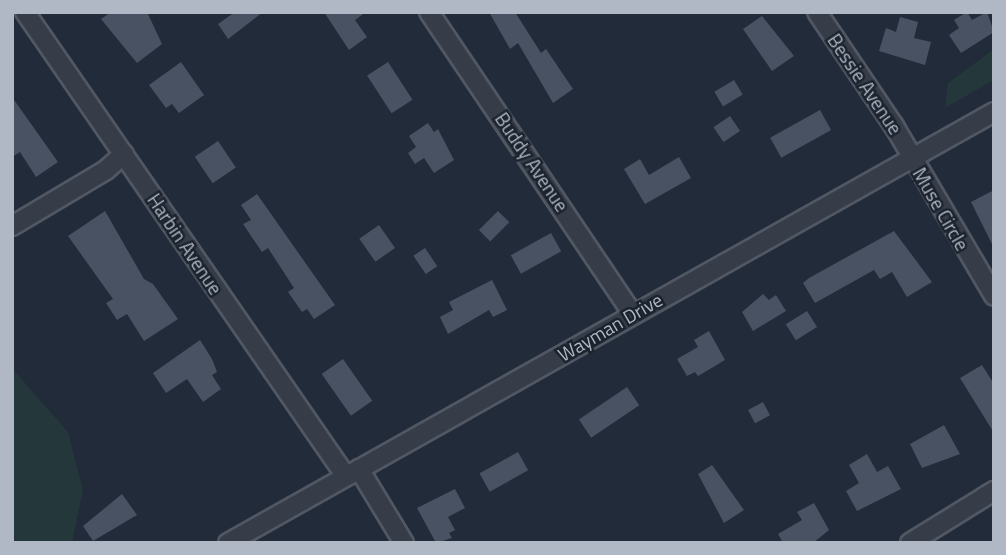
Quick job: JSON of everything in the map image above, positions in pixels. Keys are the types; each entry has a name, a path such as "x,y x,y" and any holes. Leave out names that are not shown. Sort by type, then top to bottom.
{"street":[{"name":"Harbin Avenue","path":"25,12 404,543"},
{"name":"Buddy Avenue","path":"429,12 633,314"},
{"name":"Bessie Avenue","path":"817,12 911,157"},
{"name":"Wayman Drive","path":"228,543 994,112"},
{"path":"12,226 106,170 124,154"},
{"name":"Muse Circle","path":"911,157 994,296"},
{"path":"910,543 994,491"}],"shaded area":[{"path":"994,49 994,80 945,108 948,83"},
{"path":"12,368 68,432 83,490 72,543 12,543"}],"building":[{"path":"111,12 147,12 162,44 137,63 101,19"},
{"path":"235,12 263,12 228,39 218,24"},
{"path":"324,12 366,12 355,20 367,37 349,50"},
{"path":"489,12 515,12 541,53 546,49 573,89 553,103 518,43 510,49"},
{"path":"967,12 972,20 987,12 994,32 961,53 949,35 959,28 954,20"},
{"path":"762,16 794,56 772,71 743,29"},
{"path":"900,17 918,22 914,38 931,42 925,65 879,51 886,28 896,32"},
{"path":"181,62 204,95 179,113 172,104 166,108 149,85"},
{"path":"388,62 413,100 392,113 367,76"},
{"path":"734,80 743,95 723,106 714,92"},
{"path":"12,97 58,162 36,177 20,152 12,157"},
{"path":"820,110 831,130 781,158 770,138"},
{"path":"730,116 740,131 723,142 713,127"},
{"path":"428,123 434,132 438,129 454,160 434,173 424,158 415,164 408,153 416,147 409,136"},
{"path":"218,141 236,168 213,183 195,157"},
{"path":"679,157 691,178 645,204 624,169 640,159 649,175"},
{"path":"994,190 994,248 971,202"},
{"path":"257,194 335,305 314,319 307,309 302,312 288,292 294,288 268,248 262,252 243,224 251,220 241,205"},
{"path":"105,211 144,279 153,284 178,319 144,341 127,314 117,320 106,303 113,299 68,236"},
{"path":"498,211 509,222 490,241 479,230"},
{"path":"379,225 395,248 375,262 359,239"},
{"path":"894,231 932,282 907,297 892,272 880,279 874,270 815,303 803,283"},
{"path":"551,233 561,251 521,274 511,255"},
{"path":"425,248 437,266 426,274 413,256"},
{"path":"492,280 507,310 493,317 489,310 448,334 440,317 453,310 449,302"},
{"path":"763,294 769,300 776,295 786,311 753,331 742,312"},
{"path":"807,311 817,327 796,340 786,324"},
{"path":"709,331 725,360 698,376 695,372 687,376 677,359 698,347 694,340"},
{"path":"200,340 212,359 217,372 212,375 221,389 203,402 187,379 166,393 153,373"},
{"path":"343,359 372,401 351,416 322,374"},
{"path":"982,365 994,384 994,433 960,378"},
{"path":"627,387 639,405 591,438 579,419"},
{"path":"763,402 770,415 755,423 748,410"},
{"path":"944,425 960,454 922,468 910,444"},
{"path":"518,452 528,470 490,492 480,473"},
{"path":"867,454 877,472 888,466 901,489 857,511 846,491 859,483 849,465"},
{"path":"712,465 744,510 724,523 698,474"},
{"path":"455,489 465,508 448,517 455,530 449,533 452,538 436,543 417,508"},
{"path":"122,494 137,515 93,541 83,526"},
{"path":"814,503 829,530 813,543 783,543 778,534 802,520 797,512"}]}
